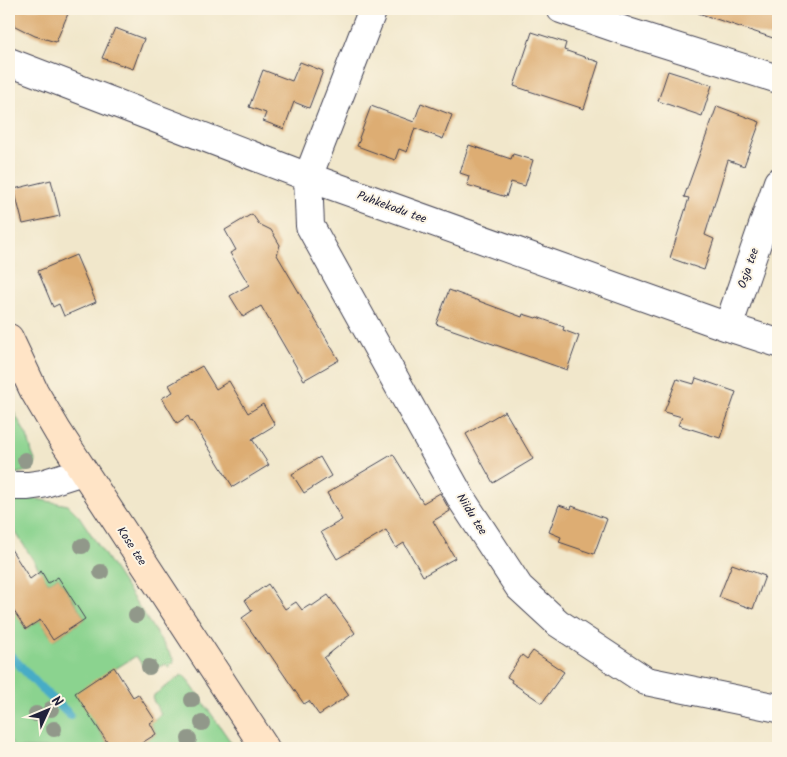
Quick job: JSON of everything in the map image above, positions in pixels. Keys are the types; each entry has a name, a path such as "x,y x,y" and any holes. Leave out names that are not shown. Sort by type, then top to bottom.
{"main road":[{"name":"Kose tee","path":"9,338 34,391 83,471 265,748"}],"street":[{"path":"308,177 373,9"},
{"path":"561,9 778,79"},
{"name":"Puhkekodu tee","path":"9,62 308,177 728,327 778,343"},
{"name":"Niidu tee","path":"308,177 310,226 462,500 519,588 558,623 646,681 778,708"},
{"name":"Osja tee","path":"728,327 778,182"},
{"path":"9,486 42,484 83,471"}],"green space":[{"path":"9,403 27,436 36,463 27,470 9,475"},
{"path":"31,498 68,505 79,516 174,660 168,667 165,664 148,673 136,656 115,669 103,715 94,722 110,747 121,741 126,748 10,748 13,744 9,740 9,607 11,606 26,629 40,620 53,640 85,619 58,577 48,583 9,522 9,502"},
{"path":"182,675 187,679 235,748 134,748 156,734 150,723 161,714 153,700 154,695"}],"building":[{"path":"9,9 70,9 56,42 35,36 9,23"},
{"path":"698,9 778,9 778,21 773,38 698,13"},
{"path":"115,28 144,39 133,69 102,58"},
{"path":"532,32 566,43 564,50 599,62 584,109 514,86"},
{"path":"300,62 323,71 309,108 294,102 284,129 263,121 266,113 249,107 263,70 292,81"},
{"path":"668,71 712,85 702,116 658,101"},
{"path":"421,103 452,115 443,139 415,128 407,152 399,149 395,160 357,146 371,106 414,122"},
{"path":"717,106 760,122 744,166 728,160 705,235 714,239 704,270 670,258 689,198 684,197"},
{"path":"469,145 511,159 513,154 533,160 525,186 511,182 506,197 467,185 469,176 460,173"},
{"path":"51,180 60,216 23,224 14,189"},
{"path":"252,214 259,224 271,230 280,245 277,255 339,360 304,380 261,306 243,317 230,296 249,285 230,253 236,250 225,230"},
{"path":"76,255 96,302 64,316 59,304 53,307 38,271"},
{"path":"449,290 522,317 523,314 537,317 564,327 563,330 579,336 567,370 436,324"},
{"path":"202,366 216,389 229,381 248,413 263,404 275,425 252,439 269,465 233,487 192,421 188,416 177,423 162,398 173,392 169,385"},
{"path":"696,378 736,392 720,438 678,425 682,417 664,412 677,379 694,384"},
{"path":"505,411 533,459 493,483 466,434"},
{"path":"393,454 423,503 440,493 450,511 433,521 455,558 423,576 404,543 396,548 386,530 337,559 321,532 342,520 327,493"},
{"path":"320,457 331,476 304,493 292,474"},
{"path":"559,505 571,509 572,506 607,519 594,554 559,542 561,537 549,532"},
{"path":"9,546 30,579 41,571 48,583 58,577 85,619 53,640 40,620 26,629 9,604"},
{"path":"732,564 765,576 753,609 719,597"},
{"path":"268,584 285,609 296,602 302,610 310,605 312,606 328,595 355,633 324,658 349,695 319,715 309,701 304,704 242,618 252,611 245,600"},
{"path":"533,651 564,672 542,703 511,682 512,680 507,677 522,655 527,659"},
{"path":"114,667 133,697 138,694 155,720 150,723 156,734 134,748 111,748 75,693"}],"waterway":[{"path":"9,654 70,715"}]}
